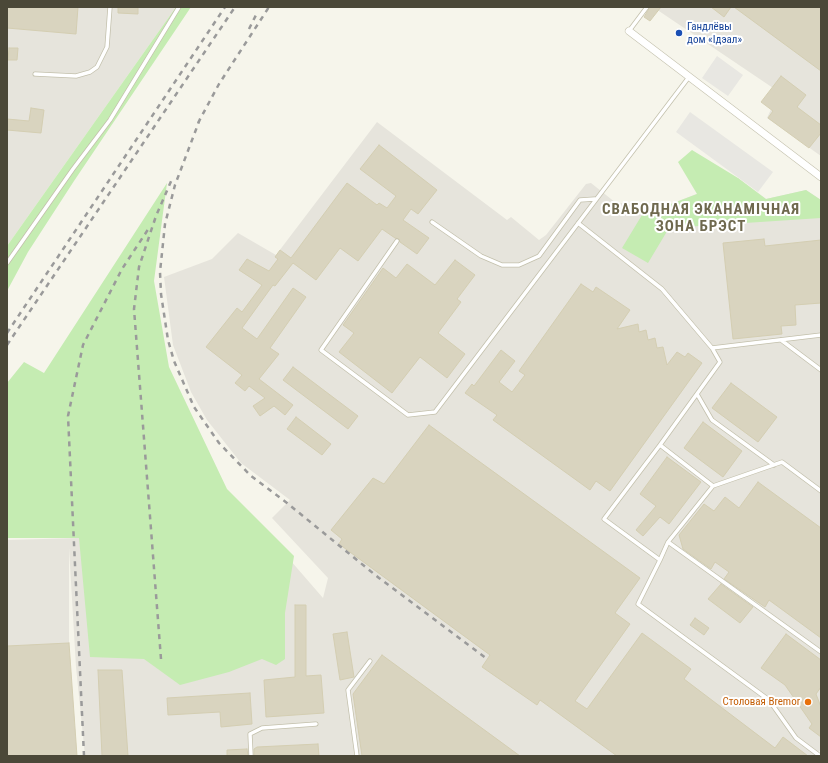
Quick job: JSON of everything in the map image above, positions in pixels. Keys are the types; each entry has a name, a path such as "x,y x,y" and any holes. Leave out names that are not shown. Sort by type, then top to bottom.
{"street":[{"path":"629,31 821,177"}],"lane":[{"path":"35,74 76,76 90,72 97,67 107,47 110,7"},
{"path":"7,263 73,169 110,120 179,7"},
{"path":"629,31 647,7"},
{"path":"397,240 321,350 408,415 435,412 551,261 595,199 689,77"},
{"path":"432,222 481,256 502,265 519,265 539,256 580,200 595,199"},
{"path":"578,223 662,289 712,348 720,362 660,446 604,519 660,560"},
{"path":"712,348 821,336"},
{"path":"781,340 821,370"},
{"path":"697,394 712,420 774,466"},
{"path":"660,446 713,486"},
{"path":"820,756 796,738 769,700 638,604 668,542 713,486 782,462 821,491"},
{"path":"668,542 821,652"},
{"path":"357,756 348,690 370,661"},
{"path":"251,756 250,734 262,728 316,724"}],"shaded area":[{"path":"7,7 176,7 7,246"},
{"path":"653,7 821,7 821,156 767,118 779,92"},
{"path":"717,56 743,75 728,96 702,78"},
{"path":"690,112 773,172 758,192 676,132"},
{"path":"377,122 507,220 511,217 539,240 546,235 586,184 591,183 616,203 628,203 642,215 738,178 766,199 806,190 821,200 821,749 815,756 85,756 76,667 69,548 69,643 77,756 7,756 7,540 79,538 251,515 323,598 328,578 272,518 290,500 241,463 207,420 191,392 173,345 164,277 212,259 238,233 276,255"}],"green space":[{"path":"176,7 191,7 28,252 7,291 7,246"},
{"path":"692,150 738,178 766,199 806,190 821,200 821,218 669,228 648,263 622,248 642,215 697,194 678,162"},
{"path":"167,183 154,281 169,367 227,489 294,556 285,613 285,659 276,665 262,659 229,672 180,685 144,659 90,657 79,538 7,538 7,383 24,362 44,373"}],"building":[{"path":"7,7 78,7 76,34 7,28"},
{"path":"118,7 138,7 138,14 118,13"},
{"path":"650,7 661,7 650,21 644,17"},
{"path":"711,7 731,7 724,17"},
{"path":"734,7 821,7 821,71"},
{"path":"9,48 18,48 17,60 8,60"},
{"path":"781,76 806,95 797,107 821,125 821,133 809,148 768,118 773,111 761,102"},
{"path":"31,108 44,110 41,133 7,130 7,119 29,121"},
{"path":"379,145 437,190 418,214 411,209 403,220 429,238 417,254 400,242 399,239 382,229 358,261 340,248 316,280 293,263 275,286 273,285 242,328 257,339 293,288 306,297 270,348 279,354 259,379 293,405 285,415 274,406 260,416 253,406 265,398 249,386 245,391 235,383 242,375 206,347 237,308 242,312 262,285 239,270 247,259 269,271 278,259 275,257 280,250 291,258 347,183 377,205 379,203 387,208 396,196 360,169"},
{"path":"764,239 765,246 821,240 821,303 795,305 796,325 781,326 782,334 733,339 723,243"},
{"path":"455,260 475,275 457,299 461,302 438,333 465,354 447,378 420,357 392,393 339,352 354,333 343,325 383,268 396,278 407,264 435,285"},
{"path":"581,284 593,292 596,287 630,310 617,329 638,324 639,332 646,330 648,340 655,338 657,348 663,347 667,365 677,352 685,357 688,353 702,363 610,491 596,481 590,490 493,420 497,415 465,393 472,384 474,386 501,350 515,361 499,382 512,392 525,375 519,371"},
{"path":"293,367 358,416 348,429 283,380"},
{"path":"731,383 777,417 758,442 712,408"},
{"path":"296,417 331,444 322,455 287,429"},
{"path":"703,422 742,451 723,477 684,448"},
{"path":"429,425 640,578 615,613 630,624 575,701 587,709 642,633 691,669 684,679 775,748 783,737 808,756 617,756 540,700 537,705 482,667 490,655 339,544 342,539 331,530 373,478 384,484"},
{"path":"667,457 701,482 669,524 660,517 643,536 636,530 656,506 640,494"},
{"path":"758,482 821,528 821,638 769,600 765,607 724,579 729,572 715,562 711,569 683,549 679,535 704,504 714,511 725,497 739,508"},
{"path":"721,584 753,607 740,623 708,599"},
{"path":"295,605 306,605 306,676 321,675 324,713 266,717 264,680 295,677"},
{"path":"695,618 709,628 704,635 690,625"},
{"path":"347,632 354,677 340,680 333,634"},
{"path":"786,634 821,660 821,687 816,694 821,707 821,737 809,728 812,724 785,685 761,668"},
{"path":"69,643 77,756 7,756 7,646"},
{"path":"382,655 520,756 362,756 353,694"},
{"path":"98,670 122,670 128,756 102,756"},
{"path":"250,693 252,724 221,727 220,712 168,715 167,698"},
{"path":"318,744 319,756 254,756 254,749 257,747"},
{"path":"247,749 248,756 227,756 227,750"}],"railway":[{"path":"7,333 225,7"},
{"path":"7,345 235,7"},
{"path":"198,123 219,84 269,7"},
{"path":"249,29 257,13"},
{"path":"200,119 175,185 165,224 160,272 161,294 168,340 174,361 194,407 219,443 251,476 287,503 379,578 487,659"},
{"path":"161,659 134,309 139,267 156,216 172,179"},
{"path":"84,756 68,416 83,345 122,269 149,228"}],"place":[{"name":"Гандлёвы дом «Ідэал»","path":"679,33"},
{"name":"Столовая Bremor","path":"808,702"}],"district":[{"name":"СВАБОДНАЯ ЭКАНАМІЧНАЯ ЗОНА БРЭСТ","path":"701,218"}]}
